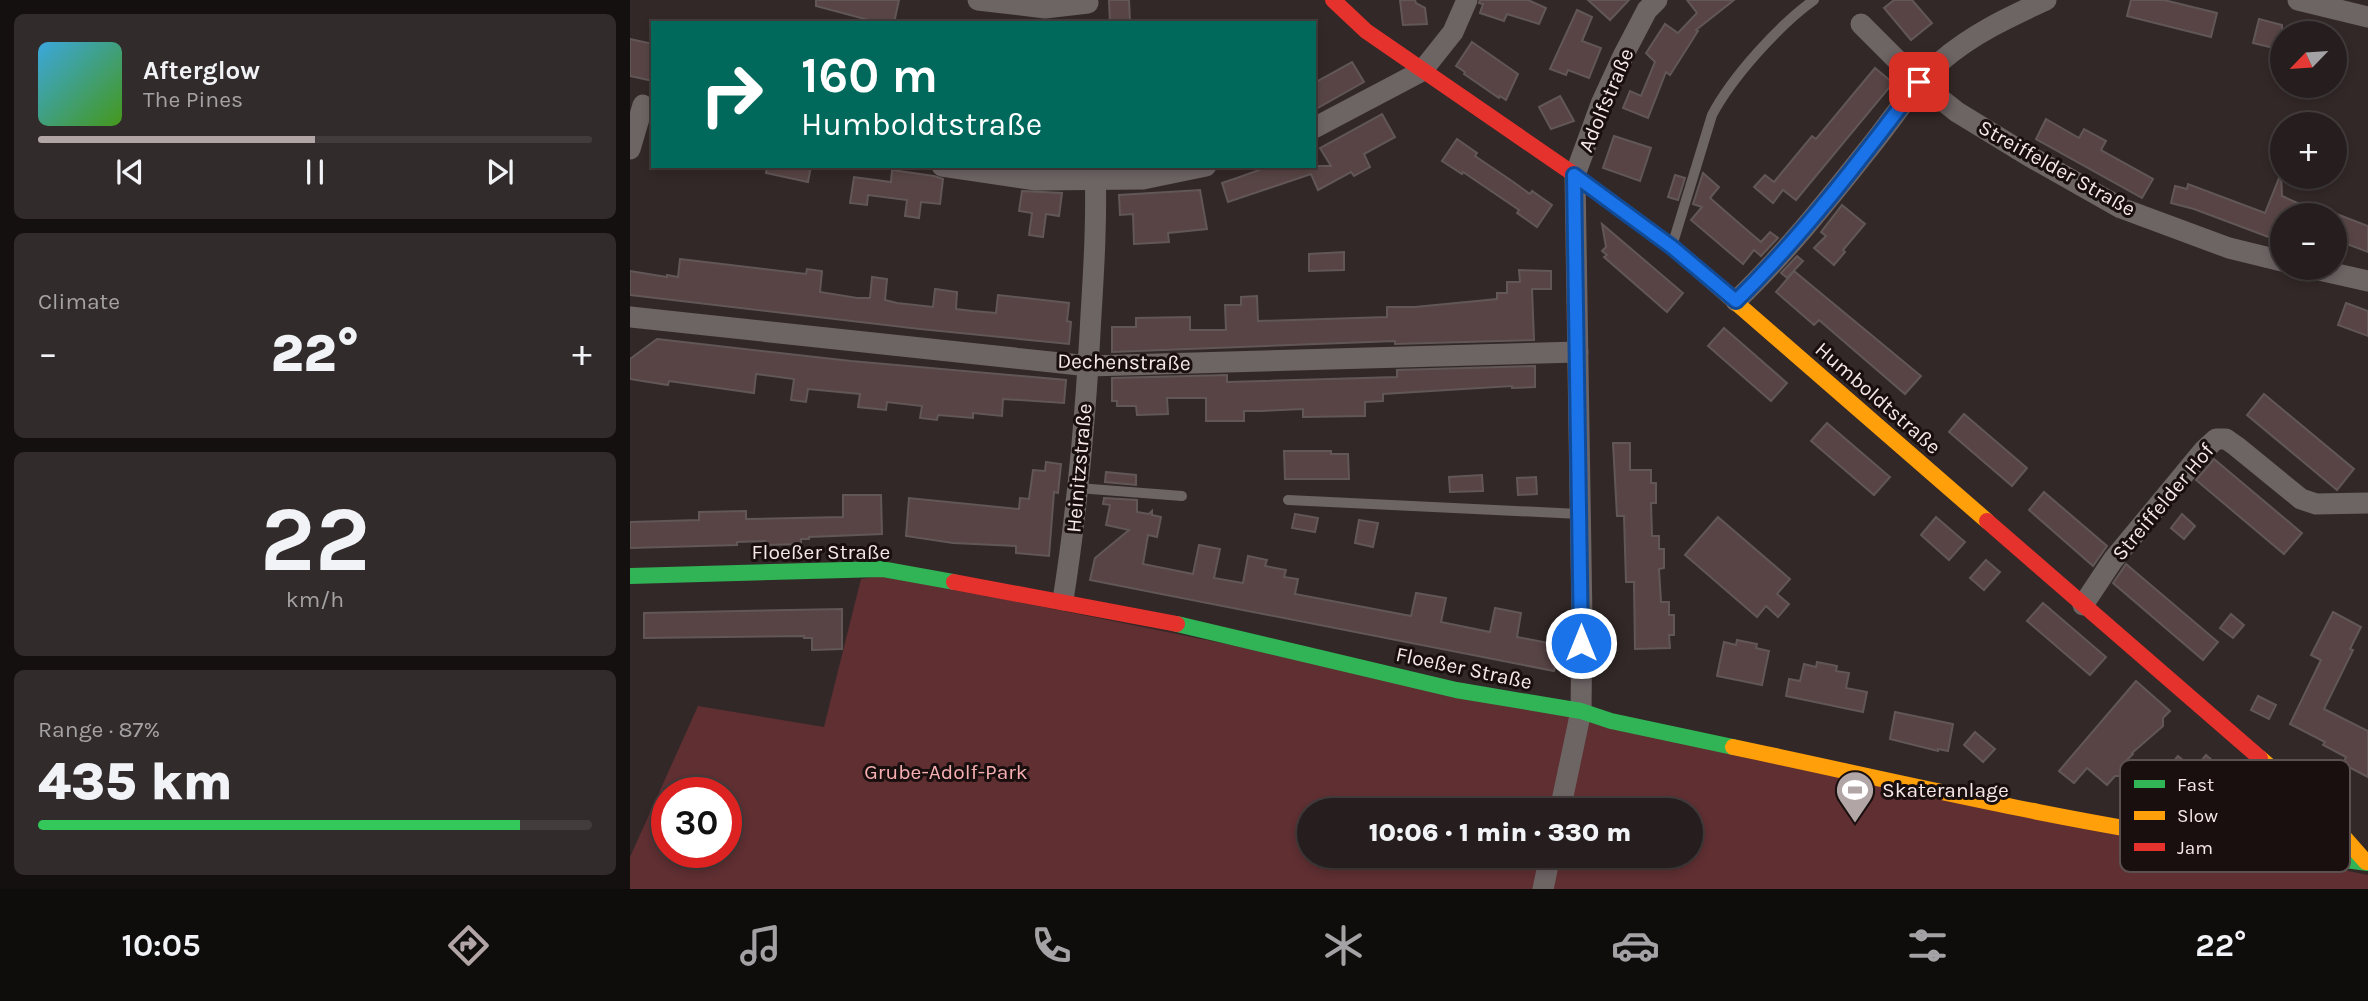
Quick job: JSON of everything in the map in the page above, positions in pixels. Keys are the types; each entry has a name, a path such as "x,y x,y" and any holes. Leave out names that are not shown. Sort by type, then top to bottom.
{"street":[{"path":"978,0 1045,8 1088,9"},
{"name":"Humboldtstraße","path":"1333,0 1366,31 1574,175 1672,247 2262,760"},
{"path":"1316,127 1422,71 1453,32 1467,0"},
{"name":"Adolfstraße","path":"1563,798 1581,711 1574,175 1601,104 1624,54 1647,10 1657,0"},
{"path":"1736,301 1760,278 1851,171 1919,82 1942,60 1988,27 2046,0"},
{"path":"2298,0 2368,17"},
{"name":"Streiffelder Straße","path":"1861,24 1919,82 1957,112 2029,156 2121,208 2228,248 2270,258"},
{"path":"630,149 642,104"},
{"path":"955,168 1036,180 1095,173 1143,179 1196,168"},
{"name":"Heinitzstraße","path":"1063,600 1078,488 1089,366 1095,173"},
{"path":"2347,276 2368,281"},
{"name":"Dechenstraße","path":"630,317 1089,366 1578,352"},
{"name":"Streiffelder Hof","path":"2083,605 2113,560 2216,439 2226,439 2236,446 2301,499 2316,503 2368,503"},
{"name":"Floeßer Straße","path":"630,576 882,569 1149,617 1491,697 1581,711 1611,721 2120,826"},
{"name":"Humboldtstraße","path":"2350,843 2367,862"},
{"path":"1543,889 1547,868"}],"lane":[{"path":"1672,247 1712,115 1722,96 1765,46 1814,0"},
{"path":"1078,488 1182,496"},
{"path":"1287,500 1579,514"}],"green space":[{"name":"Grube-Adolf-Park","path":"885,575 2120,825 2120,872 2350,871 2368,875 2368,889 630,889 630,857 651,810 651,868 742,868 742,777 666,777 698,706 824,727 861,579"}],"building":[{"path":"816,0 899,0 894,21 872,21 816,6"},
{"path":"1109,0 1129,0 1130,21 1110,21"},
{"path":"1400,0 1415,0 1425,8 1427,24 1403,25"},
{"path":"1480,0 1528,0 1546,8 1539,24 1507,14 1504,21 1480,13 1483,4 1479,3"},
{"path":"1588,0 1629,0 1610,20"},
{"path":"1687,0 1734,0 1696,30 1698,31 1670,75 1666,72 1648,118 1623,108 1630,91 1641,96 1655,62 1646,53 1665,24 1678,33 1697,13"},
{"path":"1894,0 1912,0 1932,23 1911,40 1884,8"},
{"path":"2131,0 2164,0 2217,13 2211,37 2127,16"},
{"path":"1577,10 1592,17 1582,41 1601,48 1589,78 1568,70 1566,75 1550,69"},
{"path":"2259,19 2270,22 2270,47 2253,43"},
{"path":"630,39 651,44 651,81 630,76"},
{"path":"1472,42 1518,74 1506,100 1500,96 1499,98 1456,66"},
{"path":"1352,62 1364,82 1316,109 1316,82"},
{"path":"1875,68 1893,83 1796,200 1783,190 1773,203 1754,187 1765,175 1774,182 1812,136 1816,139"},
{"path":"1560,96 1574,121 1551,129 1539,107"},
{"path":"1382,114 1395,137 1364,154 1370,167 1354,176 1351,172 1318,190 1311,174 1228,202 1222,183 1264,168 1331,166 1320,148"},
{"path":"2046,119 2079,138 2084,129 2106,141 2101,150 2153,179 2142,198 2036,139"},
{"path":"1614,136 1651,148 1640,181 1603,168"},
{"path":"1457,139 1477,153 1475,156 1530,194 1532,191 1552,205 1537,227 1517,213 1519,210 1442,161"},
{"path":"767,168 811,168 808,182 766,173"},
{"path":"892,170 943,179 940,204 921,202 919,218 905,216 907,200 868,195 867,205 850,203 854,177 891,182"},
{"path":"1703,173 1719,187 1710,198 1748,231 1761,242 1770,232 1778,238 1761,256 1754,250 1743,264 1691,220 1702,207 1693,204"},
{"path":"1675,175 1685,178 1678,200 1668,197"},
{"path":"2188,184 2265,213 2275,189 2282,189 2282,196 2297,203 2270,203 2270,238 2171,203 2175,186 2187,189"},
{"path":"1200,190 1207,229 1168,233 1169,242 1134,244 1133,214 1120,215 1119,195"},
{"path":"1022,191 1062,193 1059,216 1046,214 1043,237 1029,235 1032,213 1019,211"},
{"path":"1842,205 1865,224 1834,265 1814,248 1826,236 1821,232"},
{"path":"2347,218 2368,226 2368,252 2347,244"},
{"path":"1602,224 1683,293 1667,312 1604,257 1607,255 1602,251 1606,247"},
{"path":"1344,252 1344,270 1309,271 1309,254"},
{"path":"1797,256 1803,261 1787,278 1781,273"},
{"path":"680,259 806,274 807,269 822,271 820,292 857,298 870,298 872,277 887,279 885,300 897,303 933,307 935,289 957,292 956,309 973,311 996,313 998,295 1069,303 1069,344 630,295 630,271 678,277"},
{"path":"1519,270 1551,271 1551,289 1532,289 1534,340 1395,344 1395,341 1112,352 1112,327 1136,327 1136,318 1190,317 1190,330 1226,330 1225,305 1241,305 1241,297 1257,296 1258,321 1387,317 1387,307 1497,299 1497,293 1507,293 1507,282 1520,282"},
{"path":"1794,271 1921,376 1905,394 1819,320 1814,325 1776,292"},
{"path":"2346,303 2368,311 2368,336 2338,325"},
{"path":"1724,328 1787,383 1771,401 1708,346"},
{"path":"657,339 851,361 1066,380 1064,403 1003,399 1002,416 973,413 973,418 938,415 937,420 920,418 922,406 887,402 886,410 858,407 860,394 808,389 806,402 791,400 794,379 756,374 754,393 669,381 668,385 630,379 630,359"},
{"path":"1535,366 1535,387 1383,394 1383,401 1365,402 1365,416 1303,417 1303,409 1244,411 1244,421 1206,421 1206,398 1167,398 1168,414 1137,415 1136,406 1117,406 1117,401 1112,401 1112,378 1227,375 1227,382 1397,377 1397,370"},
{"path":"2264,394 2354,469 2337,490 2247,415"},
{"path":"1964,414 2027,468 2012,486 1949,432"},
{"path":"1827,423 1890,477 1874,495 1811,441"},
{"path":"1613,443 1630,443 1630,470 1651,470 1651,483 1656,483 1656,503 1651,503 1652,536 1659,536 1659,549 1664,549 1664,568 1659,569 1661,602 1669,602 1669,615 1674,615 1674,635 1669,635 1670,648 1635,649 1634,582 1626,582 1624,516 1617,516"},
{"path":"1284,451 1331,451 1331,454 1348,454 1349,479 1285,479"},
{"path":"2214,459 2302,533 2284,554 2196,480"},
{"path":"1046,462 1061,464 1058,493 1054,492 1049,556 1016,553 1016,546 953,543 906,536 909,498 1019,509 1020,498 1029,499 1033,470 1045,471"},
{"path":"1106,472 1136,475 1136,485 1105,482"},
{"path":"1482,475 1483,491 1450,492 1449,477"},
{"path":"1536,477 1537,494 1518,495 1517,478"},
{"path":"2044,492 2107,546 2093,566 2029,510"},
{"path":"843,495 881,495 882,534 809,537 801,539 801,544 765,545 765,541 737,542 737,545 630,548 630,522 699,520 699,512 746,511 746,519 843,517"},
{"path":"1104,498 1137,500 1137,512 1149,514 1152,511 1152,515 1161,517 1157,537 1148,535 1143,564 1193,574 1199,545 1220,549 1214,578 1243,583 1248,556 1267,560 1265,566 1286,570 1284,577 1298,579 1295,594 1411,616 1416,593 1446,598 1441,622 1490,632 1495,608 1521,613 1517,637 1559,645 1554,671 1090,580 1095,558 1129,530 1106,525 1110,505 1103,504"},
{"path":"1295,514 1318,518 1315,532 1292,528"},
{"path":"2182,514 2195,526 2184,539 2171,528"},
{"path":"1718,517 1790,579 1777,594 1789,604 1778,617 1766,606 1757,617 1685,555"},
{"path":"1936,517 1965,542 1949,560 1921,535"},
{"path":"1359,520 1378,523 1373,547 1355,543"},
{"path":"1986,560 2000,572 1984,590 1970,578"},
{"path":"2126,564 2218,642 2203,660 2113,583"},
{"path":"2043,603 2106,657 2090,675 2027,621"},
{"path":"842,609 842,649 812,650 812,638 804,636 644,638 644,613"},
{"path":"2333,612 2361,627 2350,649 2353,650 2324,709 2368,731 2368,777 2350,768 2350,760 2345,760 2346,757 2323,745 2325,742 2290,724 2321,660 2311,655"},
{"path":"2231,614 2244,625 2233,638 2220,628"},
{"path":"1737,640 1757,644 1756,648 1769,651 1762,685 1717,676 1724,642 1736,645"},
{"path":"1817,662 1837,666 1836,671 1849,673 1846,688 1867,692 1863,712 1786,696 1789,679 1800,681 1804,664 1816,667"},
{"path":"2136,681 2170,711 2163,718 2163,726 2127,760 2120,760 2120,776 2115,776 2107,785 2087,768 2074,783 2059,771"},
{"path":"2258,696 2276,705 2269,719 2251,710"},
{"path":"1895,712 1953,724 1948,751 1890,739"},
{"path":"1975,732 1995,749 1983,762 1964,745"}],"traffic: fast":[{"path":"630,576 882,569 954,582"},
{"path":"1177,624 1456,690 1581,711 1611,721 1733,747"},
{"path":"2350,861 2368,863"}],"traffic: slow":[{"path":"1630,216 1672,247 1987,521"},
{"path":"1733,747 2120,827"},
{"path":"2350,844 2366,862"}],"traffic: jam":[{"path":"1333,0 1366,31 1630,216"},
{"path":"1987,521 2260,758"},
{"path":"954,582 1177,624"}],"place":[{"name":"Skateranlage","path":"1855,824"}],"route":[{"path":"1581,643 1574,175 1672,247 1736,301 1760,278 1851,171 1919,82"}]}
